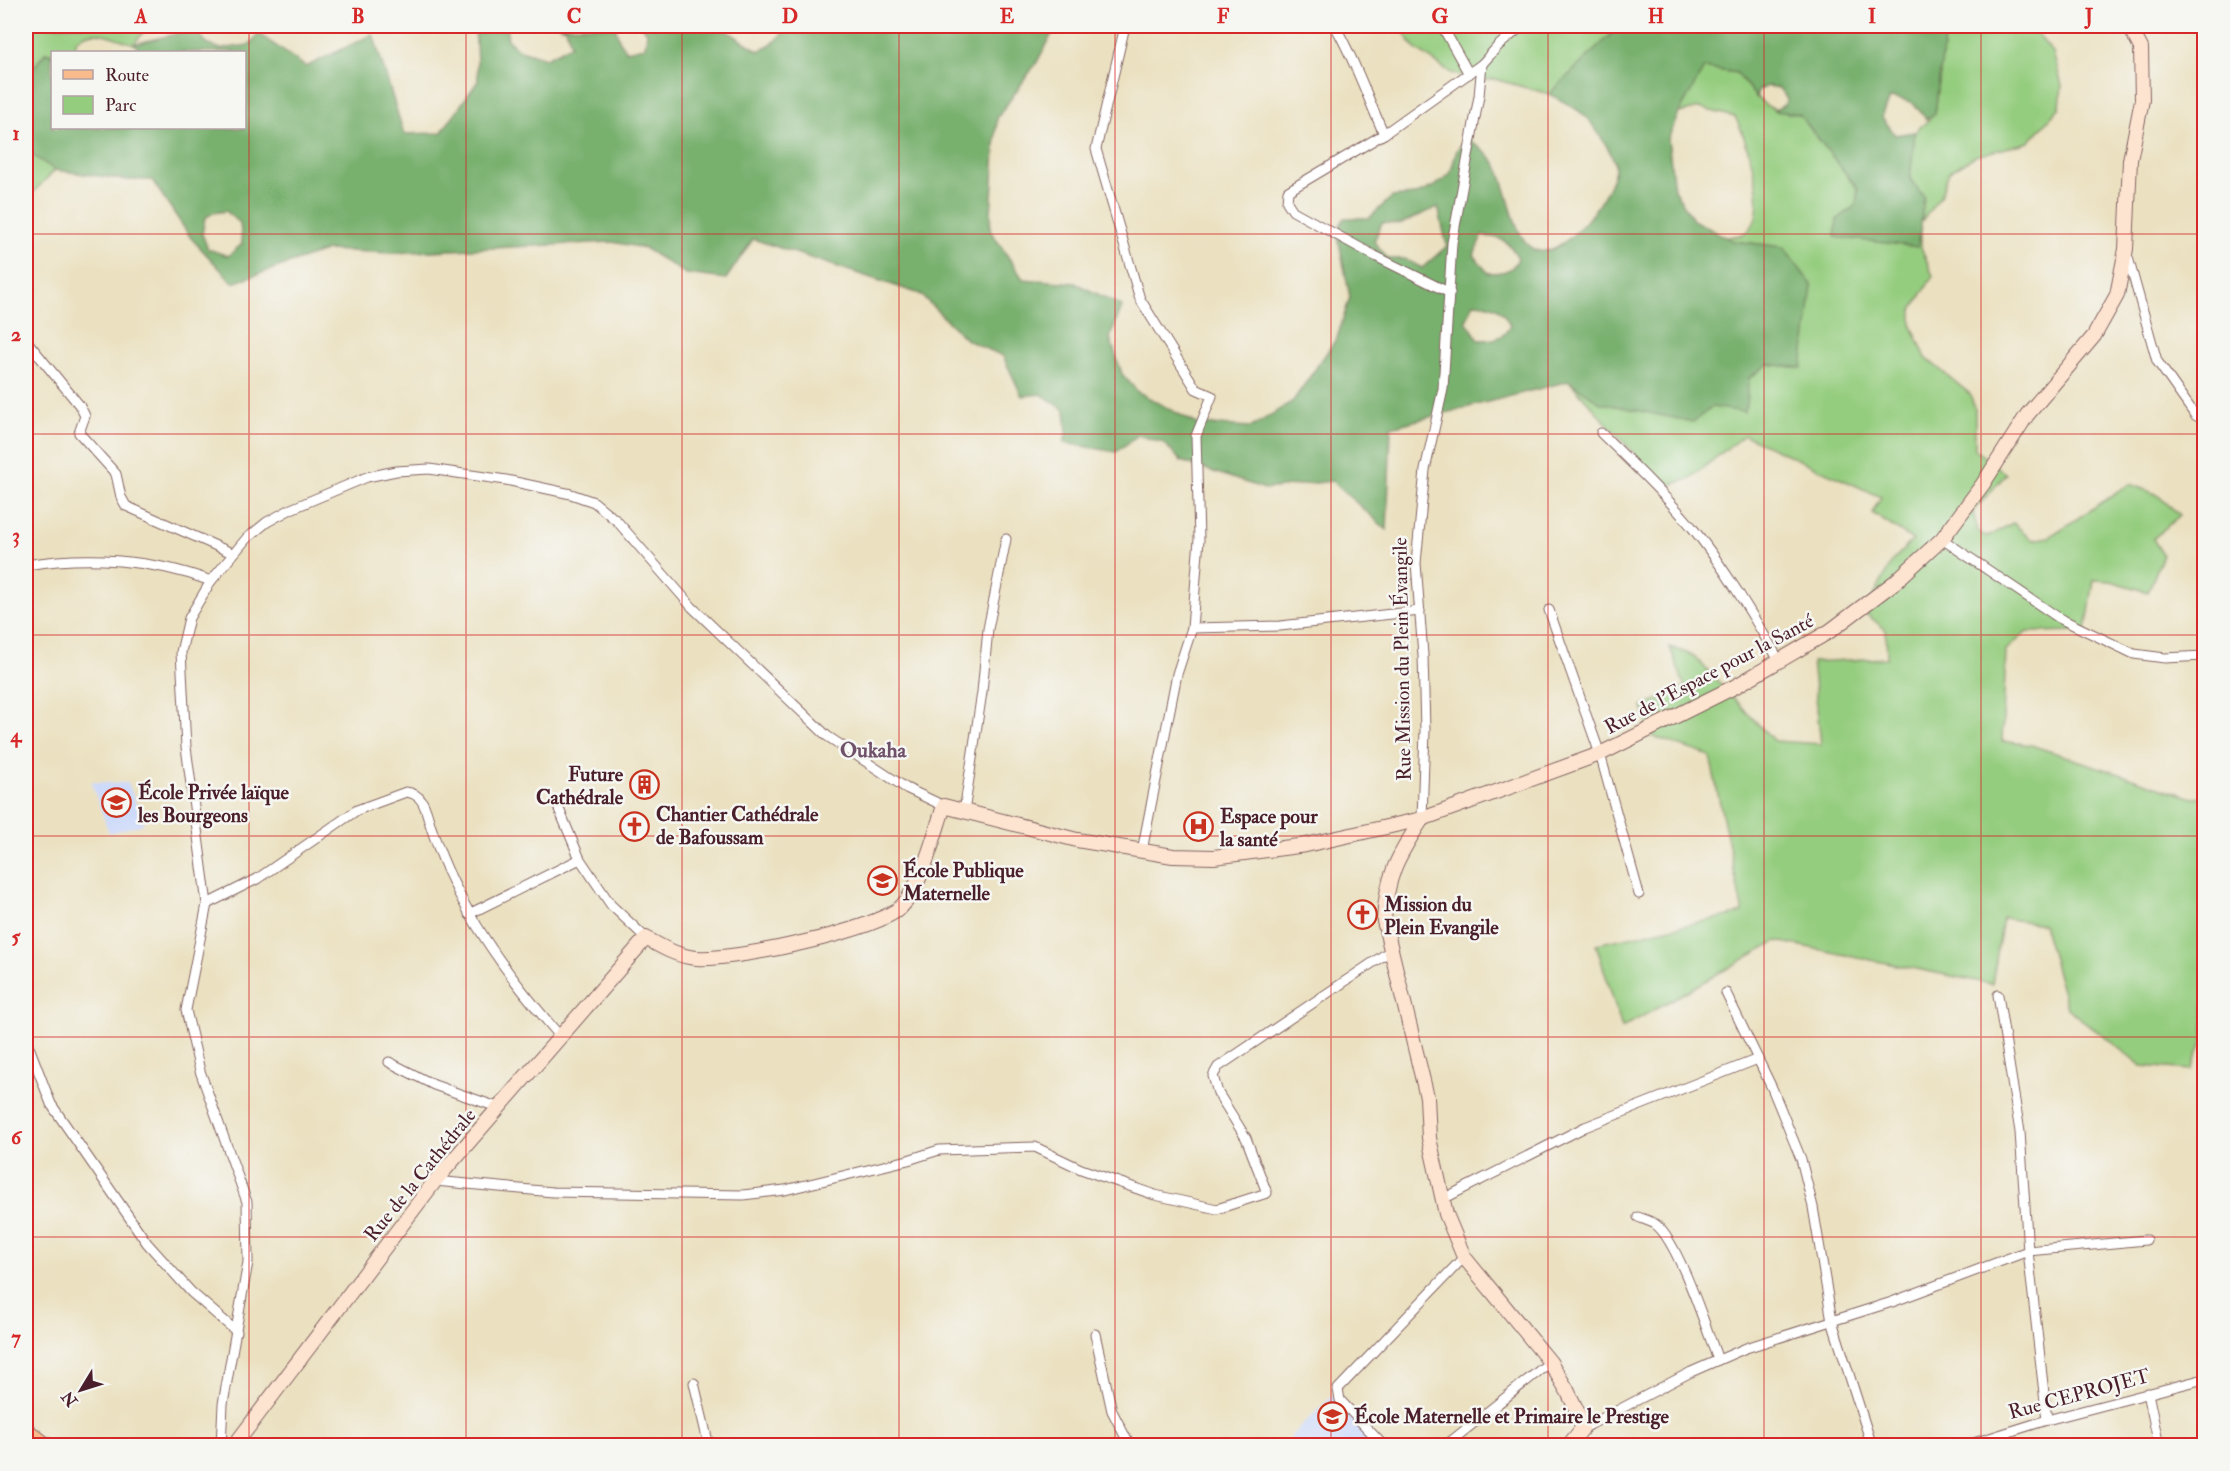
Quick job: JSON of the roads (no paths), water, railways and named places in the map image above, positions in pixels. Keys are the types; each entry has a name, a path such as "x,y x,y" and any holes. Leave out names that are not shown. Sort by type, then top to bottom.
{"main road":[{"path":"26,1430 47,1446"}],"street":[{"path":"1125,26 1096,149 1140,299 1196,388 1212,396 1196,436 1199,540 1192,628 1177,674 1142,852"},
{"path":"1335,26 1354,58 1361,85 1384,134"},
{"path":"1442,26 1469,74"},
{"path":"1449,293 1293,211 1287,202 1288,191 1384,134 1482,64 1498,46 1522,26"},
{"name":"Rue de l'Espace pour la Santé","path":"944,806 1077,840 1173,856 1214,857 1306,845 1422,819 1600,754 1780,662 1830,632 1895,582 1942,539 1983,484 2027,415 2094,336 2117,295 2126,249 2130,160 2142,100 2141,48 2129,26"},
{"name":"Rue Mission du Plein Évangile","path":"1482,64 1479,96 1452,243 1443,389 1421,499 1416,563 1425,730 1422,819 1391,874 1385,892 1384,921 1427,1096 1429,1138 1441,1200 1464,1257 1550,1362 1580,1417 1582,1429"},
{"path":"2126,249 2157,361 2195,415 2205,420"},
{"path":"26,340 80,406 85,416 79,433 116,474 121,497 126,506 204,543 232,553"},
{"path":"1601,433 1644,474 1692,528 1748,607 1780,662"},
{"path":"221,1446 223,1404 248,1262 247,1202 200,1071 186,1010 207,904 186,747 181,652 189,618 211,580 232,553 267,522 380,473 429,469 506,480 571,494 594,502 617,521 692,607 827,736 906,788 944,806 913,891 900,908 878,919 840,932 746,954 696,958 664,949 646,938 611,905 580,859 556,802"},
{"path":"964,812 982,692 988,629 1006,539"},
{"path":"1942,539 2059,618 2133,654 2164,658 2205,656"},
{"path":"26,565 82,561 165,565 211,580"},
{"path":"1549,610 1600,754 1639,894"},
{"path":"1192,628 1280,626 1420,611"},
{"path":"207,904 257,879 345,816 406,792 413,792 423,800 442,860 469,914 519,989 560,1036"},
{"path":"469,914 580,859"},
{"name":"Rue de la Cathédrale","path":"234,1446 435,1181 646,938"},
{"path":"435,1181 554,1192 743,1195 785,1190 909,1160 939,1150 1035,1147 1082,1169 1155,1195 1217,1209 1267,1193 1246,1138 1218,1093 1213,1076 1218,1067 1390,951"},
{"path":"1726,993 1758,1059 1801,1159 1813,1207 1832,1321 1872,1446"},
{"path":"1998,995 2020,1132 2028,1251 2047,1420"},
{"path":"26,1039 51,1104 147,1243 191,1292 237,1332"},
{"path":"1441,1200 1585,1127 1758,1059"},
{"path":"389,1062 434,1085 500,1108"},
{"path":"1638,1217 1656,1225 1665,1235 1688,1283 1718,1360"},
{"path":"1568,1446 1582,1429 1746,1348 1832,1321 2028,1251 2146,1240"},
{"path":"1384,1446 1340,1400 1338,1389 1464,1257"},
{"path":"1095,1335 1112,1411 1130,1446"},
{"path":"1445,1446 1550,1362"},
{"name":"Rue CEPROJET","path":"1964,1446 2047,1420 2205,1380"},
{"path":"694,1383 709,1446"},
{"path":"2148,1393 2159,1446"}],"place":[{"name":"Future Cathédrale","path":"644,785"},
{"name":"École Privée laïque les Bourgeons","path":"117,803"},
{"name":"Chantier Cathédrale de Bafoussam","path":"635,826"},
{"name":"Espace pour la santé","path":"1199,827"},
{"name":"École Publique Maternelle","path":"882,881"},
{"name":"Mission du Plein Evangile","path":"1363,915"},
{"name":"École Maternelle et Primaire le Prestige","path":"1333,1416"}],"district":[{"name":"Oukaha","path":"873,750"}]}
